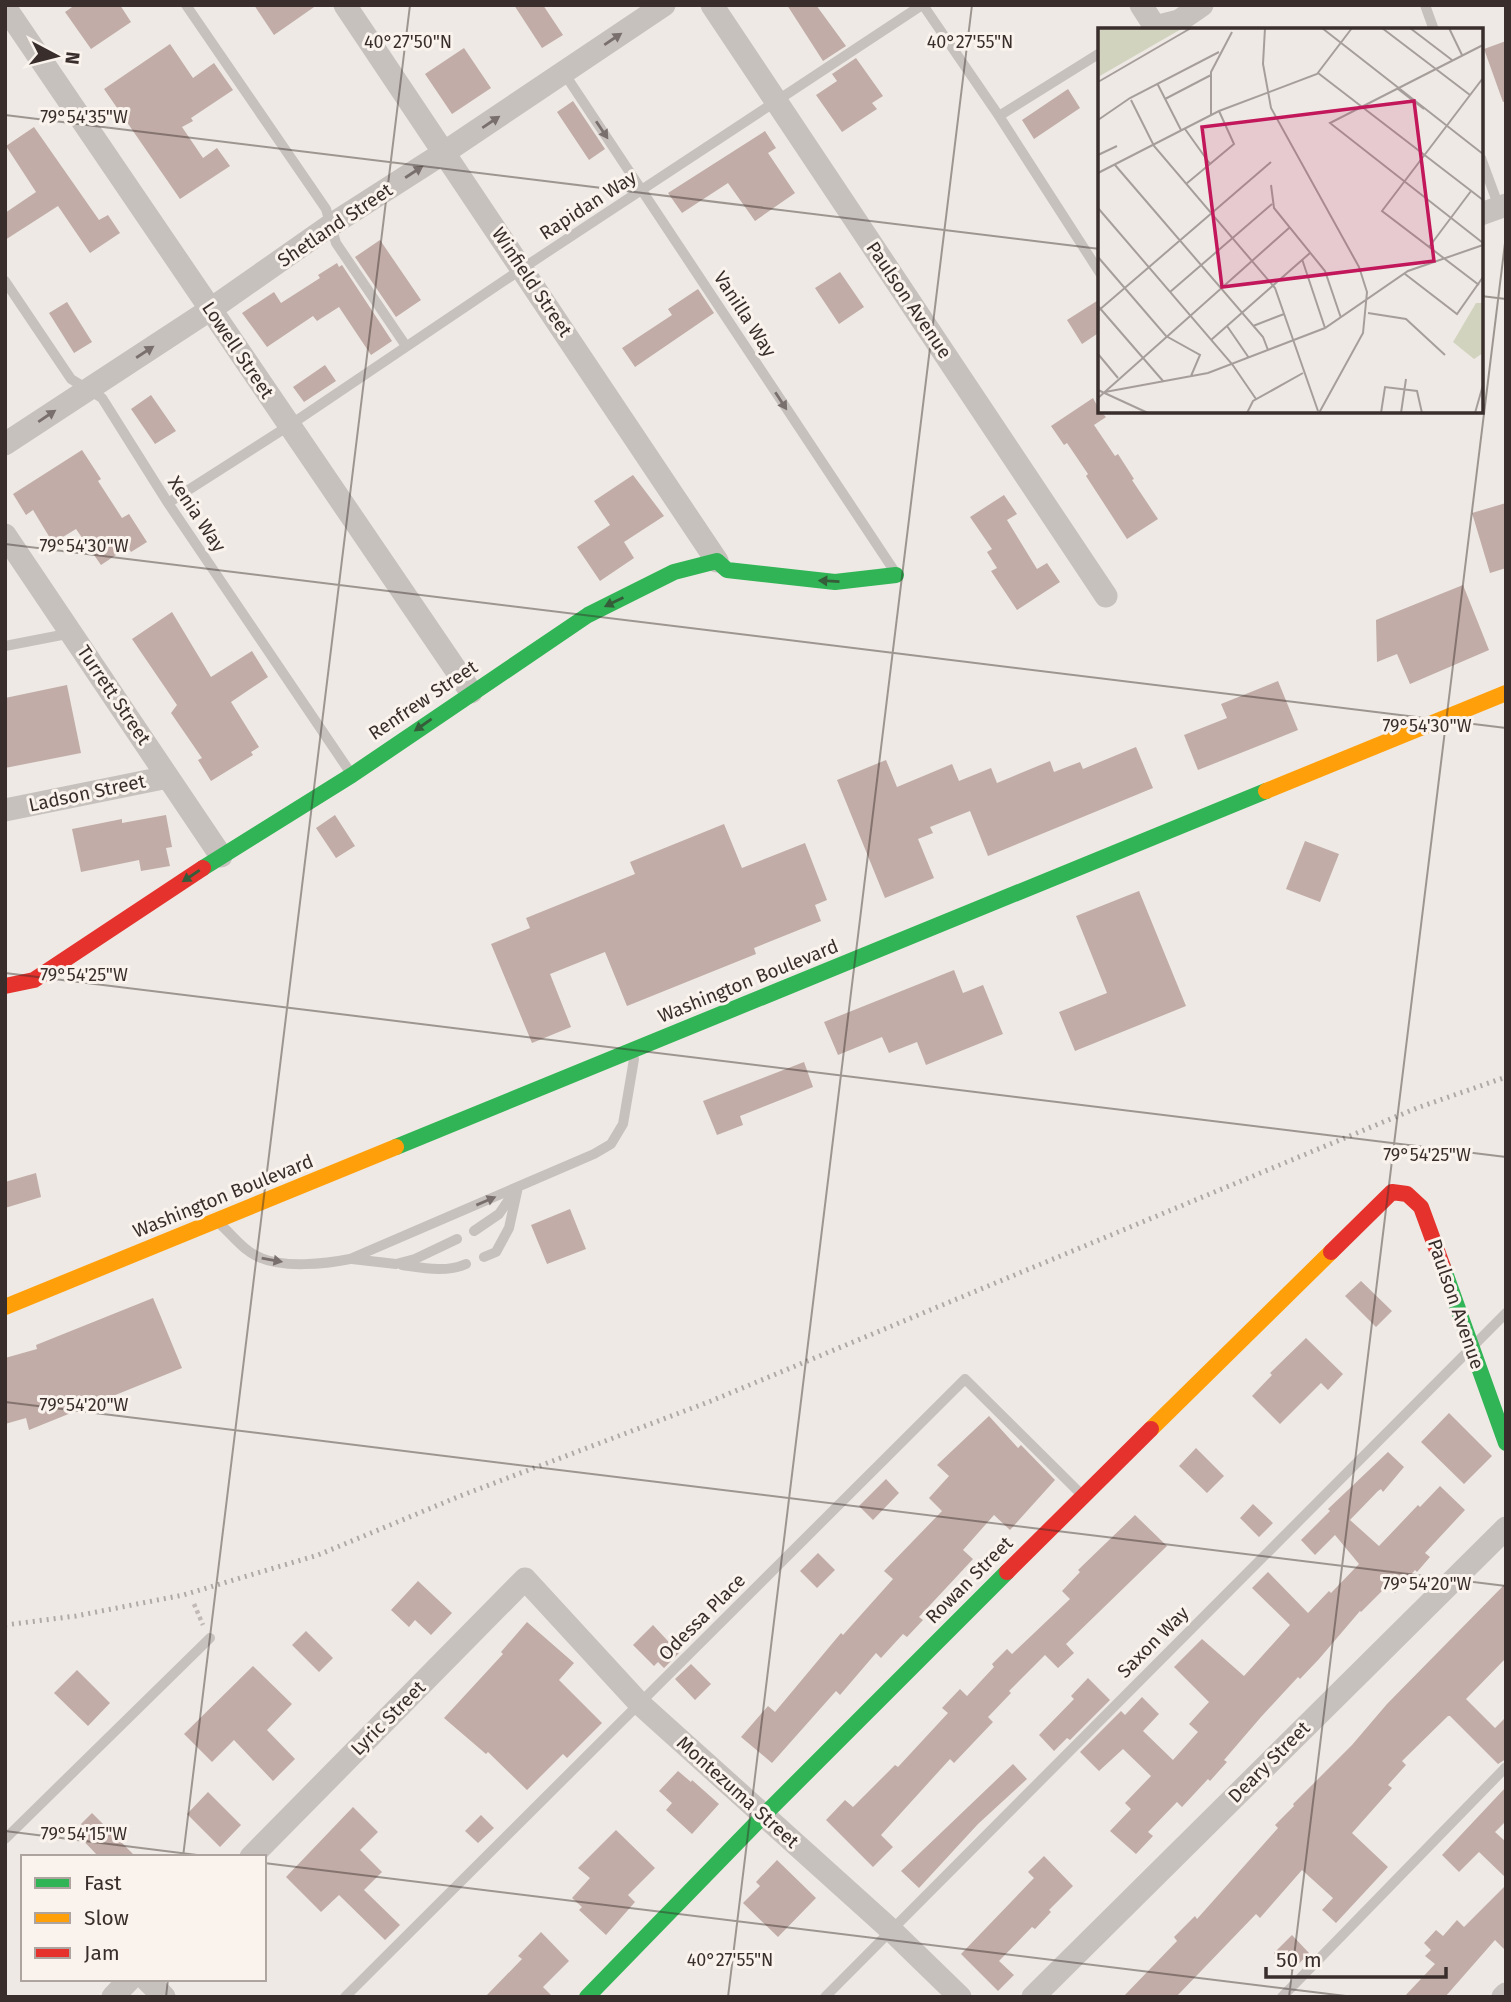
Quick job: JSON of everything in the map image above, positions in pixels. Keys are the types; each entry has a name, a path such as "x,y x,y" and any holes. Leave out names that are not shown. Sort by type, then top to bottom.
{"main road":[{"path":"717,561 727,570 835,582 896,575"},
{"name":"Renfrew Street","path":"5,986 34,980 221,856 352,775 588,615 674,572 717,561"},
{"name":"Washington Boulevard","path":"5,1307 1506,693"},
{"name":"Paulson Avenue","path":"1384,1198 1392,1192 1407,1194 1420,1207 1506,1443"},
{"name":"Rowan Street","path":"587,1997 764,1815 1384,1198"}],"street":[{"name":"Winfield Street","path":"345,5 717,561"},
{"name":"Shetland Street","path":"5,444 664,5"},
{"name":"Paulson Avenue","path":"712,5 1106,596"},
{"path":"1141,5 1152,28"},
{"path":"1155,28 1179,21 1202,5"},
{"name":"Lowell Street","path":"5,7 471,692"},
{"name":"Turrett Street","path":"5,535 221,856"},
{"name":"Ladson Street","path":"5,810 168,777"},
{"name":"Deary Street","path":"1033,1997 1506,1528"},
{"name":"Montezuma Street","path":"525,1579 640,1704 891,1930 960,1997"},
{"name":"Lyric Street","path":"253,1855 525,1579"},
{"path":"113,1997 129,1981"},
{"path":"148,1981 164,1997"}],"lane":[{"path":"186,5 326,209 336,243 406,346"},
{"path":"922,5 999,116 1098,270"},
{"name":"Rapidan Way","path":"168,503 290,425 922,5"},
{"path":"1425,5 1433,28"},
{"path":"999,116 1098,54"},
{"name":"Vanilla Way","path":"564,73 896,575"},
{"path":"1483,165 1495,209"},
{"name":"Xenia Way","path":"5,281 71,379 102,398 168,503 352,775"},
{"path":"5,646 72,633"},
{"path":"218,1221 244,1247 261,1259 320,1265 349,1259 594,1154 611,1144 623,1124 635,1050"},
{"path":"474,1231 499,1214 518,1187"},
{"path":"484,1257 496,1252 509,1228 518,1187"},
{"path":"396,1264 415,1259 457,1239"},
{"path":"349,1259 433,1269 457,1268 466,1264"},
{"name":"Saxon Way","path":"825,1997 1506,1313"},
{"name":"Odessa Place","path":"345,1997 965,1379 1083,1496"},
{"path":"5,1839 209,1638"},
{"path":"1282,1997 1506,1767"}],"building":[{"path":"75,5 120,5 131,22 91,49 65,12"},
{"path":"254,5 317,5 274,35"},
{"path":"514,5 543,5 563,35 542,48"},
{"path":"787,5 816,5 846,46 823,61"},
{"path":"1506,41 1506,101 1503,102 1484,49"},
{"path":"170,44 193,78 214,63 233,90 182,127 203,158 217,148 230,166 180,199 104,89"},
{"path":"464,48 491,88 452,114 425,74"},
{"path":"856,58 883,96 872,103 877,109 842,132 816,95 837,81 832,74"},
{"path":"1068,89 1080,108 1034,139 1022,120"},
{"path":"573,101 605,149 589,160 557,112"},
{"path":"34,127 99,220 108,215 120,233 90,253 58,206 5,240 5,213 36,192 6,146"},
{"path":"765,131 776,148 768,153 795,193 755,221 728,183 682,213 668,193"},
{"path":"380,240 421,300 396,317 355,257"},
{"path":"337,263 339,267 342,265 392,341 371,355 339,307 317,321 313,316 267,347 242,313 274,292 281,303 320,278 318,275"},
{"path":"840,272 864,307 839,324 815,288"},
{"path":"698,289 714,313 635,367 622,348 672,315 668,309"},
{"path":"1098,300 1098,333 1082,344 1067,320"},
{"path":"67,302 92,342 74,353 49,313"},
{"path":"325,365 336,381 304,402 293,387"},
{"path":"151,395 176,431 155,444 131,409"},
{"path":"1093,398 1098,413 1106,417 1094,425 1115,456 1118,454 1158,519 1127,539 1086,476 1088,474 1067,443 1064,445 1051,426"},
{"path":"82,450 122,518 129,514 147,542 131,552 128,547 101,565 76,529 53,543 33,510 26,515 13,494"},
{"path":"633,475 664,516 624,542 634,558 600,581 577,547 610,525 594,501"},
{"path":"1004,495 1017,514 1007,520 1037,569 1047,563 1060,582 1017,610 991,571 997,568 987,552 992,549 970,517"},
{"path":"1506,503 1506,568 1490,573 1472,513"},
{"path":"1463,585 1489,650 1410,684 1397,654 1377,662 1376,620"},
{"path":"172,612 211,677 252,651 268,677 231,702 259,747 251,752 253,755 211,781 198,760 202,758 171,713 177,705 132,639"},
{"path":"1278,681 1298,730 1198,770 1184,735 1227,718 1221,704"},
{"path":"67,685 81,753 5,768 5,698"},
{"path":"1136,747 1153,788 988,856 970,811 930,827 933,833 918,839 934,878 885,898 837,780 886,760 897,787 952,764 959,781 991,768 997,783 1050,761 1054,772 1080,762 1083,769"},
{"path":"166,815 172,847 166,848 170,866 141,871 139,860 81,872 72,829 122,819 122,823"},
{"path":"335,815 355,846 336,858 316,828"},
{"path":"724,824 742,868 805,843 827,900 815,905 821,921 754,948 756,954 627,1006 605,952 550,974 571,1027 532,1043 491,944 530,928 526,918 635,874 630,862"},
{"path":"1305,841 1339,854 1320,902 1286,889"},
{"path":"1139,891 1186,1006 1075,1051 1059,1012 1107,993 1076,916"},
{"path":"954,970 963,993 983,985 1003,1034 926,1065 917,1042 889,1053 882,1037 838,1055 824,1022"},
{"path":"804,1062 813,1087 740,1116 743,1125 717,1135 703,1101"},
{"path":"36,1173 41,1197 5,1208 5,1182"},
{"path":"570,1209 586,1249 547,1264 531,1225"},
{"path":"1361,1281 1392,1311 1376,1327 1345,1296"},
{"path":"153,1298 182,1368 29,1430 26,1418 5,1424 5,1358 37,1349 36,1345"},
{"path":"1306,1338 1343,1374 1328,1390 1321,1383 1280,1424 1252,1396 1272,1375 1270,1373"},
{"path":"1449,1413 1492,1456 1464,1484 1421,1442"},
{"path":"989,1416 1018,1448 1021,1445 1055,1480 1010,1530 994,1515 963,1550 973,1559 919,1617 923,1620 907,1637 903,1634 881,1658 876,1653 840,1695 836,1691 772,1763 741,1737 768,1706 775,1712 841,1633 843,1635 893,1579 884,1571 942,1511 929,1498 949,1476 937,1465"},
{"path":"1196,1448 1224,1476 1207,1493 1179,1466"},
{"path":"1388,1452 1404,1467 1383,1492 1381,1489 1378,1491 1350,1520 1379,1546 1440,1486 1465,1510 1425,1553 1430,1557 1417,1572 1415,1570 1395,1593 1387,1586 1360,1611 1319,1659 1300,1679 1298,1677 1261,1717 1224,1760 1227,1762 1210,1781 1208,1779 1182,1807 1177,1802 1148,1832 1153,1836 1136,1854 1110,1831 1131,1809 1125,1803 1151,1776 1123,1749 1099,1771 1080,1752 1121,1711 1125,1715 1142,1697 1159,1714 1143,1731 1173,1760 1198,1732 1189,1724 1209,1702 1174,1667 1202,1639 1244,1676 1290,1625 1252,1588 1268,1572 1308,1613 1329,1591 1331,1593 1359,1564 1335,1535 1315,1555 1301,1540 1330,1511 1328,1509"},
{"path":"886,1479 899,1493 873,1520 859,1506"},
{"path":"1253,1504 1273,1523 1259,1537 1240,1518"},
{"path":"1135,1515 1167,1546 1066,1644 1074,1653 1058,1668 1045,1655 1009,1691 1011,1693 988,1717 993,1722 954,1763 950,1759 881,1835 893,1847 873,1867 826,1820 845,1800 853,1807 895,1765 898,1767 948,1713 942,1708 960,1689 967,1696 1007,1649 1012,1654 1070,1599 1062,1591 1080,1572 1078,1570"},
{"path":"818,1553 835,1570 817,1588 800,1571"},
{"path":"418,1581 452,1613 431,1635 415,1620 409,1627 391,1610"},
{"path":"1506,1583 1506,1658 1466,1699 1495,1728 1506,1717 1506,1759 1498,1764 1448,1716 1402,1761 1406,1765 1388,1785 1392,1788 1352,1833 1388,1867 1336,1923 1322,1910 1333,1898 1302,1870 1260,1918 1256,1914 1176,1997 1123,1997 1177,1941 1174,1937 1195,1916 1197,1919 1278,1828 1275,1825 1293,1804"},
{"path":"527,1622 574,1663 559,1680 602,1723 567,1758 563,1754 527,1790 488,1752 486,1754 444,1718 503,1654 501,1652"},
{"path":"653,1625 679,1653 664,1668 658,1662 654,1666 633,1645"},
{"path":"306,1631 333,1658 319,1672 292,1645"},
{"path":"691,1664 711,1684 695,1700 675,1679"},
{"path":"253,1666 292,1704 267,1730 295,1759 273,1781 234,1740 212,1762 184,1734"},
{"path":"77,1670 110,1703 88,1726 54,1693"},
{"path":"1088,1678 1110,1700 1070,1740 1067,1738 1054,1751 1039,1735 1074,1699 1071,1696"},
{"path":"1013,1764 1027,1779 978,1824 919,1888 901,1871"},
{"path":"678,1771 719,1804 692,1834 666,1810 672,1803 659,1791"},
{"path":"1506,1787 1506,1821 1495,1832 1506,1842 1506,1878 1479,1852 1459,1872 1442,1855"},
{"path":"208,1792 241,1825 220,1847 187,1814"},
{"path":"353,1807 378,1832 360,1850 382,1872 364,1890 400,1925 385,1940 339,1895 321,1912 286,1877"},
{"path":"92,1813 134,1855 97,1855 74,1831"},
{"path":"481,1815 494,1828 478,1843 465,1831"},
{"path":"616,1830 655,1868 628,1895 635,1902 606,1935 579,1910 582,1907 572,1898 590,1878 578,1868"},
{"path":"1044,1856 1073,1886 1035,1929 1032,1927 999,1961 1014,1975 998,1991 961,1954 1034,1878 1028,1872"},
{"path":"777,1860 816,1898 778,1937 743,1903 760,1886 756,1882"},
{"path":"1506,1885 1506,1951 1495,1940 1445,1997 1404,1997 1435,1964 1425,1956 1431,1950 1424,1943 1436,1930 1443,1936 1457,1920 1464,1927"},
{"path":"541,1932 569,1961 543,1987 553,1997 485,1997 522,1959 518,1956"},
{"path":"1292,1935 1309,1953 1292,1971 1274,1953"}],"railway":[{"path":"5,1625 76,1616 183,1595 318,1555 460,1496 711,1401 1417,1108 1506,1077"}],"traffic: fast":[{"path":"203,868 352,775 588,615 674,572 717,561 727,570 835,582 896,575"},
{"path":"396,1147 1266,791"},
{"path":"1443,1267 1506,1443"},
{"path":"587,1997 1007,1572"}],"traffic: slow":[{"path":"1266,791 1506,693"},
{"path":"5,1307 396,1147"},
{"path":"1151,1429 1331,1252"}],"traffic: jam":[{"path":"5,986 34,980 203,868"},
{"path":"1331,1252 1392,1192 1407,1194 1421,1207 1443,1267"},
{"path":"1007,1572 1151,1429"}]}
